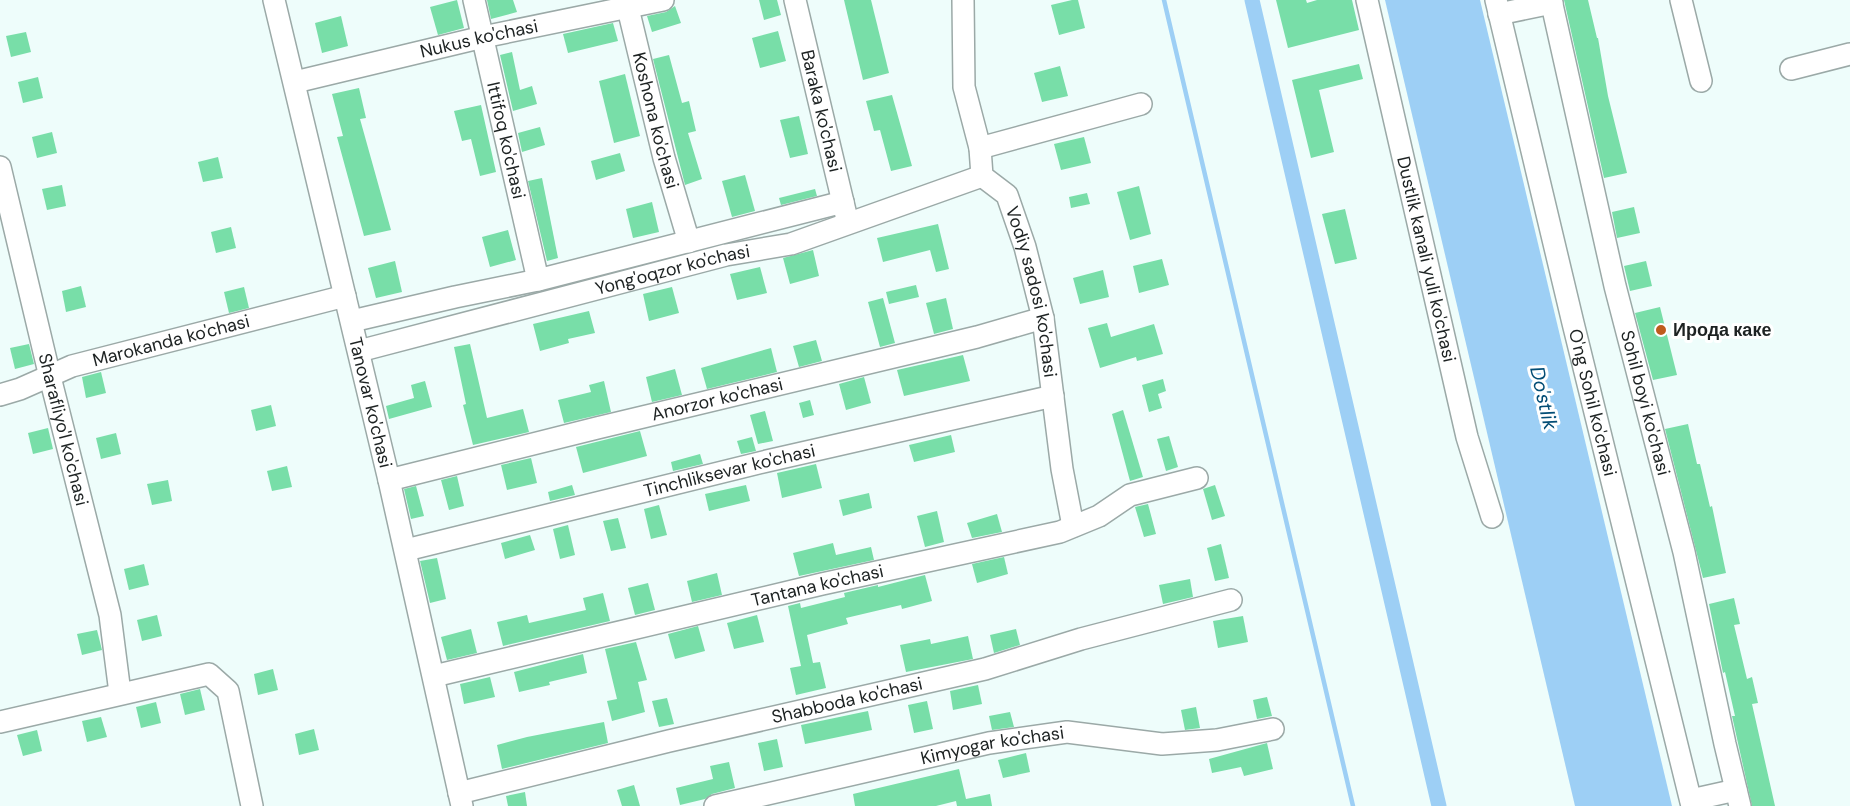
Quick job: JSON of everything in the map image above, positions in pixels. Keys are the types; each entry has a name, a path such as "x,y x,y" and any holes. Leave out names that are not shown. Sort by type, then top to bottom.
{"street":[{"name":"Tanovar ko'chasi","path":"274,0 406,549 461,799"},
{"name":"Ittifoq ko'chasi","path":"474,0 538,280"},
{"name":"Nukus ko'chasi","path":"295,82 628,4 663,0"},
{"name":"Baraka ko'chasi","path":"795,0 848,223"},
{"path":"963,0 964,87 980,148 982,176"},
{"name":"Dustlik kanali yuli ko'chasi","path":"1367,0 1467,436 1492,517"},
{"path":"1682,0 1701,81"},
{"path":"1497,7 1552,2"},
{"name":"Sohil boyi ko'chasi","path":"1552,2 1615,286 1684,552 1738,798"},
{"name":"Koshona ko'chasi","path":"628,4 664,159 689,242"},
{"name":"O'ng Sohil ko'chasi","path":"1497,7 1692,803"},
{"path":"1791,69 1850,54"},
{"path":"980,148 1142,104"},
{"name":"Sharafliyo'l ko'chasi","path":"0,167 110,615 120,693"},
{"name":"Yong'oqzor ko'chasi","path":"359,351 726,255 791,244 982,176"},
{"name":"Vodiy sadosi ko'chasi","path":"982,176 1007,195 1025,247 1043,318 1062,470 1073,526"},
{"path":"352,321 538,280 843,202"},
{"name":"Marokanda ko'chasi","path":"0,395 50,377 72,366 345,296"},
{"name":"Anorzor ko'chasi","path":"389,480 977,337 1043,318"},
{"name":"Tinchliksevar ko'chasi","path":"406,549 768,460 1053,396"},
{"name":"Tantana ko'chasi","path":"434,676 822,584 1060,532 1099,516 1130,495 1197,478"},
{"name":"Shabboda ko'chasi","path":"461,799 669,741 984,669 1081,639 1231,600"},
{"path":"0,722 209,674 228,691 252,806"},
{"name":"Kimyogar ko'chasi","path":"715,806 989,742 1067,732 1162,744 1217,740 1273,729"},
{"path":"1692,803 1738,798"}],"water":[{"name":"Do'stlik","path":"1385,0 1480,0 1672,806 1575,806"}],"building":[{"path":"457,0 464,28 438,35 430,7"},
{"path":"487,0 513,0 517,12 491,19"},
{"path":"759,0 777,0 781,15 764,20"},
{"path":"844,0 871,0 889,73 863,80"},
{"path":"1078,0 1085,28 1059,35 1051,5"},
{"path":"1276,0 1306,0 1307,3 1317,0 1352,0 1359,30 1288,48"},
{"path":"1564,0 1588,0 1627,173 1604,178"},
{"path":"675,6 681,23 652,32 647,16 666,12"},
{"path":"341,16 348,46 322,53 315,23"},
{"path":"613,23 618,41 568,53 563,34"},
{"path":"778,31 786,61 760,68 752,38"},
{"path":"26,32 31,52 11,57 6,36"},
{"path":"512,52 520,90 532,86 537,104 513,111 500,55"},
{"path":"669,55 682,103 689,101 696,131 688,133 702,179 685,185 653,59"},
{"path":"1359,64 1363,79 1319,90 1334,152 1311,158 1292,80"},
{"path":"1060,66 1068,96 1042,102 1034,73"},
{"path":"625,74 640,136 614,143 599,81"},
{"path":"38,77 43,98 23,103 18,82"},
{"path":"359,88 366,118 360,119 391,230 364,236 337,137 343,136 332,94"},
{"path":"892,95 912,166 891,171 880,130 874,131 866,101"},
{"path":"481,105 496,172 480,176 471,139 462,141 454,111"},
{"path":"799,116 808,154 790,158 780,120"},
{"path":"540,127 545,145 522,152 518,133"},
{"path":"52,132 57,153 37,158 32,137"},
{"path":"1084,137 1091,163 1061,170 1054,144"},
{"path":"620,153 625,171 596,180 591,161"},
{"path":"218,157 223,178 203,182 198,162"},
{"path":"745,175 755,211 732,217 722,181"},
{"path":"542,178 558,258 547,261 528,181"},
{"path":"62,185 66,206 47,210 42,189"},
{"path":"1139,186 1151,234 1130,240 1117,192"},
{"path":"815,189 817,196 781,205 779,198"},
{"path":"1087,193 1090,204 1071,208 1069,197"},
{"path":"652,202 659,232 633,238 626,209"},
{"path":"1634,207 1640,233 1617,238 1612,212"},
{"path":"1345,209 1357,259 1335,264 1322,214"},
{"path":"938,224 949,269 936,272 930,250 883,262 877,238"},
{"path":"231,227 236,248 216,253 211,232"},
{"path":"508,230 516,260 490,267 482,237"},
{"path":"813,250 819,276 790,284 783,258"},
{"path":"1162,259 1169,285 1139,293 1133,266"},
{"path":"395,261 402,292 376,298 368,268"},
{"path":"1646,261 1652,286 1630,291 1624,266"},
{"path":"760,267 767,293 737,300 730,274"},
{"path":"1103,270 1109,297 1080,304 1073,278"},
{"path":"916,285 919,297 889,304 886,292"},
{"path":"81,286 86,307 66,312 62,291"},
{"path":"244,287 249,308 229,313 224,292"},
{"path":"672,287 679,313 649,321 643,294"},
{"path":"883,298 895,343 880,347 868,302"},
{"path":"946,298 953,329 934,334 926,303"},
{"path":"1660,307 1677,375 1653,380 1635,313"},
{"path":"589,311 595,333 568,339 569,343 540,351 533,324"},
{"path":"1107,323 1111,337 1154,324 1163,354 1137,361 1136,357 1100,368 1088,328"},
{"path":"816,340 822,361 799,367 793,346"},
{"path":"29,344 34,364 15,369 10,348"},
{"path":"470,344 487,418 523,409 529,432 473,445 463,405 466,404 454,347"},
{"path":"771,348 777,372 707,389 701,368"},
{"path":"963,355 970,381 904,396 897,370"},
{"path":"675,369 682,395 652,402 646,377"},
{"path":"101,372 106,393 86,398 82,377"},
{"path":"864,377 871,403 846,410 839,384"},
{"path":"1163,379 1166,391 1158,394 1162,408 1149,412 1142,385"},
{"path":"425,381 432,407 389,419 386,406 414,398 411,385"},
{"path":"604,381 611,412 564,423 558,400 591,392 589,385"},
{"path":"810,400 814,415 803,418 799,403"},
{"path":"271,405 276,426 256,431 251,410"},
{"path":"1123,410 1143,477 1130,481 1112,414"},
{"path":"765,411 773,441 758,444 750,415"},
{"path":"1688,424 1697,464 1700,464 1710,507 1712,506 1726,573 1703,578 1665,429"},
{"path":"48,428 53,449 33,454 28,433"},
{"path":"640,431 647,456 583,473 576,447"},
{"path":"116,433 121,454 101,459 96,438"},
{"path":"951,435 955,452 914,462 909,445"},
{"path":"1169,436 1178,467 1166,471 1157,439"},
{"path":"752,437 756,451 741,454 737,441"},
{"path":"700,454 703,464 673,471 671,462"},
{"path":"531,458 537,483 507,490 501,465"},
{"path":"816,464 822,488 782,498 777,473"},
{"path":"287,466 292,487 272,491 267,471"},
{"path":"457,476 464,506 449,510 441,480"},
{"path":"168,480 172,501 152,505 147,484"},
{"path":"572,485 575,495 550,501 548,492"},
{"path":"746,485 750,501 709,511 705,494"},
{"path":"1215,485 1225,516 1212,520 1203,489"},
{"path":"416,486 424,516 411,519 404,489"},
{"path":"869,493 872,508 843,516 839,500"},
{"path":"1148,504 1156,534 1144,537 1135,507"},
{"path":"659,505 667,535 651,539 644,509"},
{"path":"937,511 944,542 925,547 917,516"},
{"path":"997,514 1002,532 972,538 967,523"},
{"path":"618,518 626,548 611,551 603,521"},
{"path":"568,525 575,555 560,559 553,529"},
{"path":"530,535 535,550 505,559 501,543"},
{"path":"833,543 836,555 871,547 874,560 799,576 793,553"},
{"path":"1221,544 1229,578 1215,581 1207,548"},
{"path":"1004,557 1008,574 977,583 972,564"},
{"path":"437,558 446,599 430,603 420,561"},
{"path":"144,564 149,585 129,590 124,569"},
{"path":"717,573 722,595 692,602 687,581"},
{"path":"925,575 932,601 902,609 901,605 846,618 848,624 807,635 813,663 820,662 826,688 796,695 790,668 801,666 788,606 800,603 801,608 845,597 844,593"},
{"path":"1190,579 1193,597 1163,604 1159,585"},
{"path":"648,583 655,610 635,615 628,588"},
{"path":"603,593 610,621 503,646 497,622 527,615 529,623 586,610 583,598"},
{"path":"1734,598 1740,624 1734,625 1747,679 1752,677 1758,703 1752,704 1775,806 1752,806 1732,716 1735,716 1725,672 1723,673 1709,604"},
{"path":"157,615 162,636 142,641 137,620"},
{"path":"757,615 764,642 734,649 727,623"},
{"path":"1243,616 1248,642 1218,648 1213,621"},
{"path":"698,626 705,651 675,659 668,634"},
{"path":"471,629 477,653 447,660 441,637"},
{"path":"1016,629 1020,645 994,653 990,635"},
{"path":"97,630 102,650 82,655 77,634"},
{"path":"968,636 973,659 906,672 900,645 930,639 931,644"},
{"path":"636,642 647,680 638,682 645,712 612,721 607,701 617,699 605,649"},
{"path":"583,654 587,673 519,692 514,672"},
{"path":"273,669 278,690 258,695 254,674"},
{"path":"490,677 495,697 464,704 460,684"},
{"path":"978,685 982,704 953,710 950,691"},
{"path":"200,689 205,710 185,715 180,694"},
{"path":"1267,697 1272,716 1257,719 1253,700"},
{"path":"667,698 674,724 659,727 652,701"},
{"path":"927,701 933,729 914,733 908,705"},
{"path":"156,702 161,723 141,728 136,707"},
{"path":"1196,707 1200,728 1185,730 1181,710"},
{"path":"868,711 872,730 805,744 801,725"},
{"path":"1010,712 1014,727 992,730 989,716"},
{"path":"101,717 107,737 87,742 82,721"},
{"path":"604,722 608,743 502,769 497,745"},
{"path":"314,729 319,750 299,755 295,734"},
{"path":"37,730 42,751 23,756 17,735"},
{"path":"777,739 783,767 764,771 758,743"},
{"path":"1267,743 1273,769 1244,776 1241,767 1212,773 1209,759"},
{"path":"1026,753 1030,772 1003,778 998,760"},
{"path":"729,762 735,788 680,805 676,788 713,779 710,766"},
{"path":"959,769 966,799 990,794 992,806 957,806 956,801 936,806 855,806 853,794"},
{"path":"634,785 640,806 622,806 617,790"},
{"path":"525,792 527,806 508,806 506,796"}],"waterway":[{"path":"1164,0 1353,806"},
{"path":"1252,0 1439,806"}],"place":[{"name":"Ирода каке","path":"1661,330"}]}
